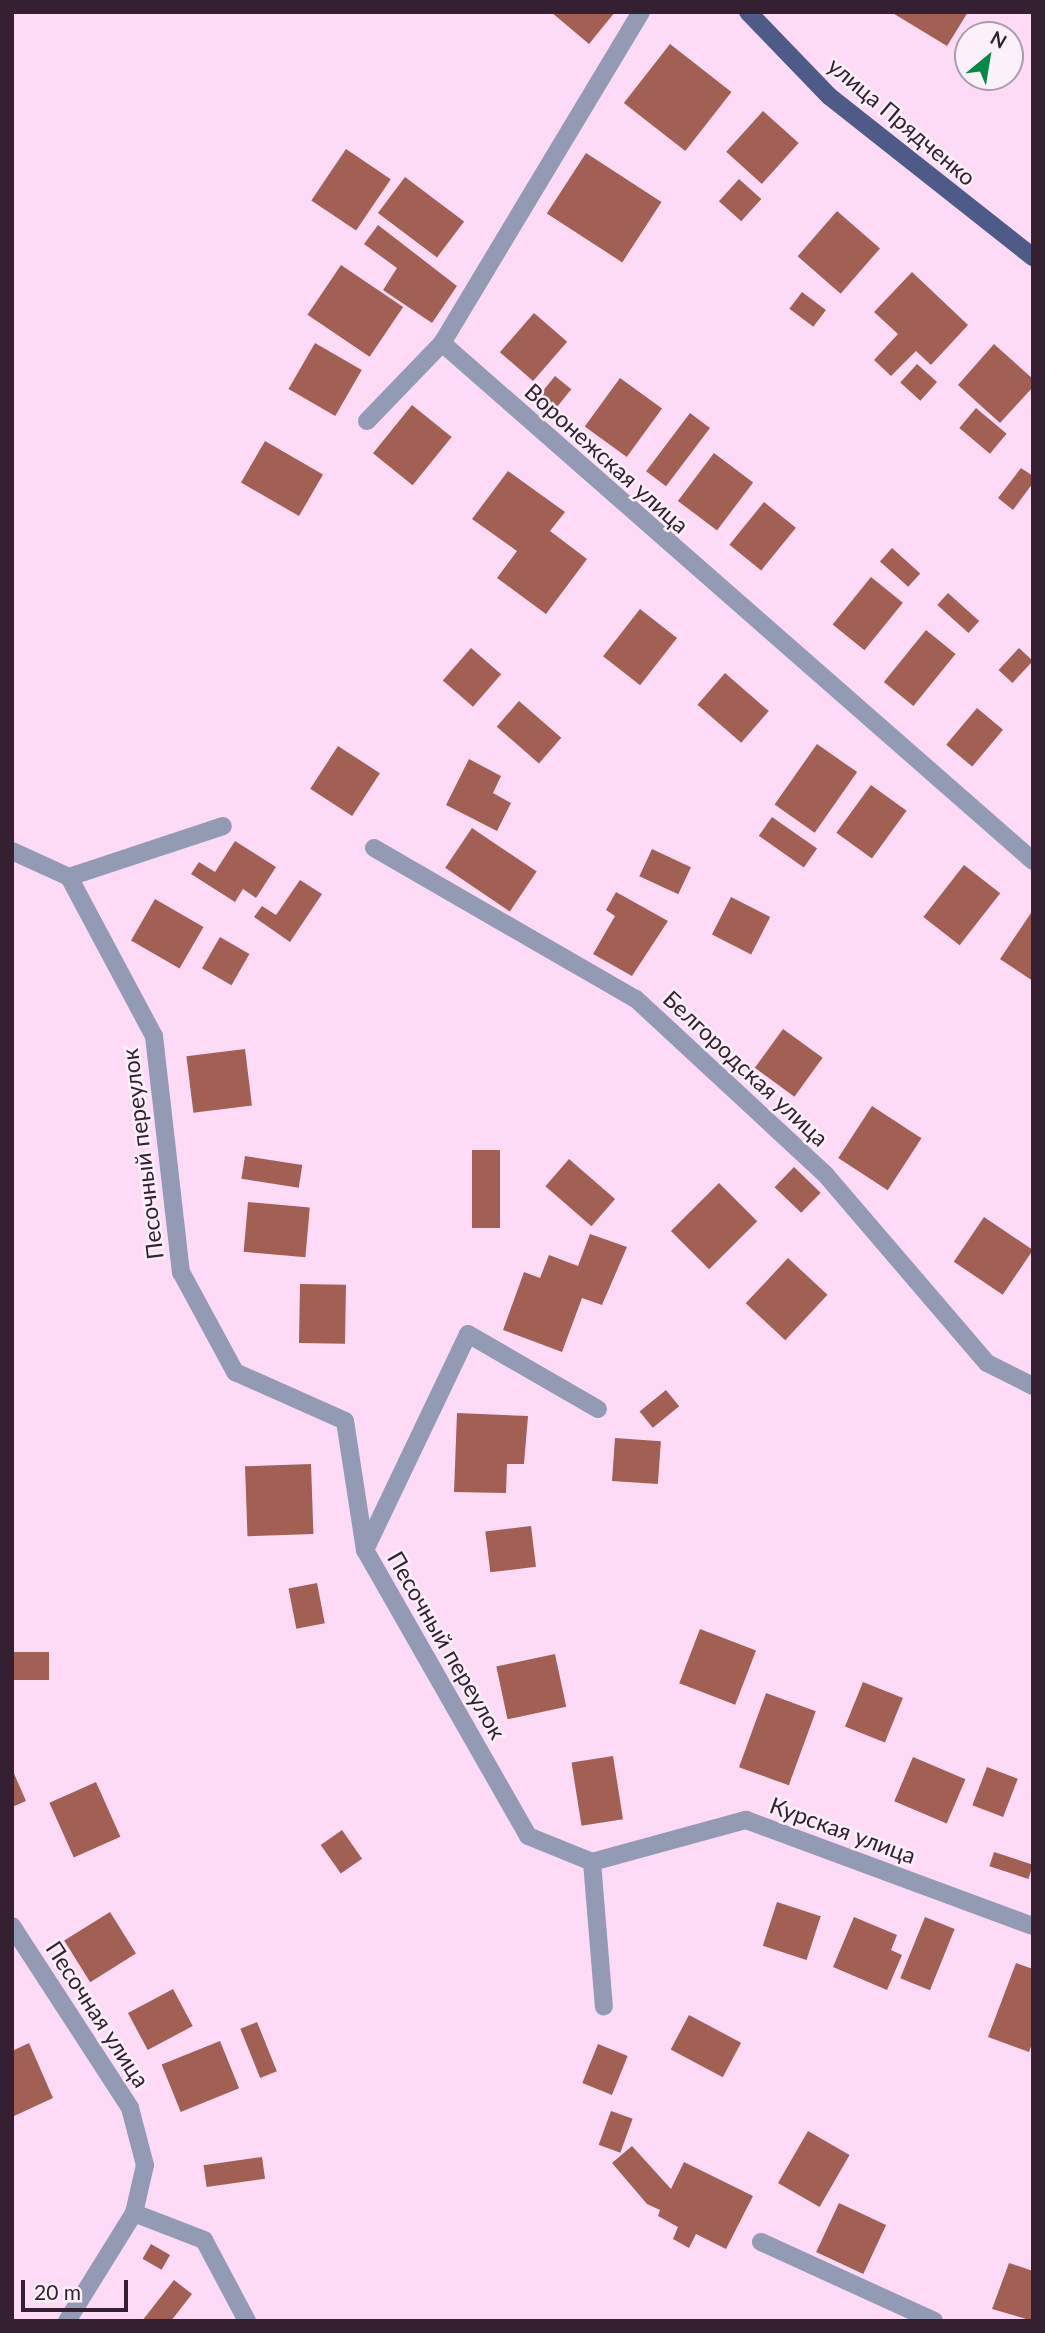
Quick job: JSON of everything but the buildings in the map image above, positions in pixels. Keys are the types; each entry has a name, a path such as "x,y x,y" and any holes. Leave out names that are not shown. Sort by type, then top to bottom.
{"main road":[{"name":"улица Прядченко","path":"748,12 829,96 1033,257"}],"street":[{"path":"368,421 442,344 641,12"},
{"name":"Воронежская улица","path":"442,344 1033,861"},
{"path":"12,851 69,877 223,826"},
{"name":"Белгородская улица","path":"374,848 636,999 825,1174 987,1363 1033,1386"},
{"name":"Песочный переулок","path":"69,877 154,1036 181,1272 235,1372 345,1421 365,1550 528,1836 592,1863"},
{"path":"365,1550 468,1335 598,1409"},
{"name":"Курская улица","path":"592,1863 746,1821 1033,1926"},
{"path":"592,1863 604,2007"},
{"name":"Песочная улица","path":"12,1926 130,2108 145,2165 134,2213 67,2321"},
{"path":"134,2213 204,2240 247,2321"},
{"path":"761,2242 934,2321"}]}
